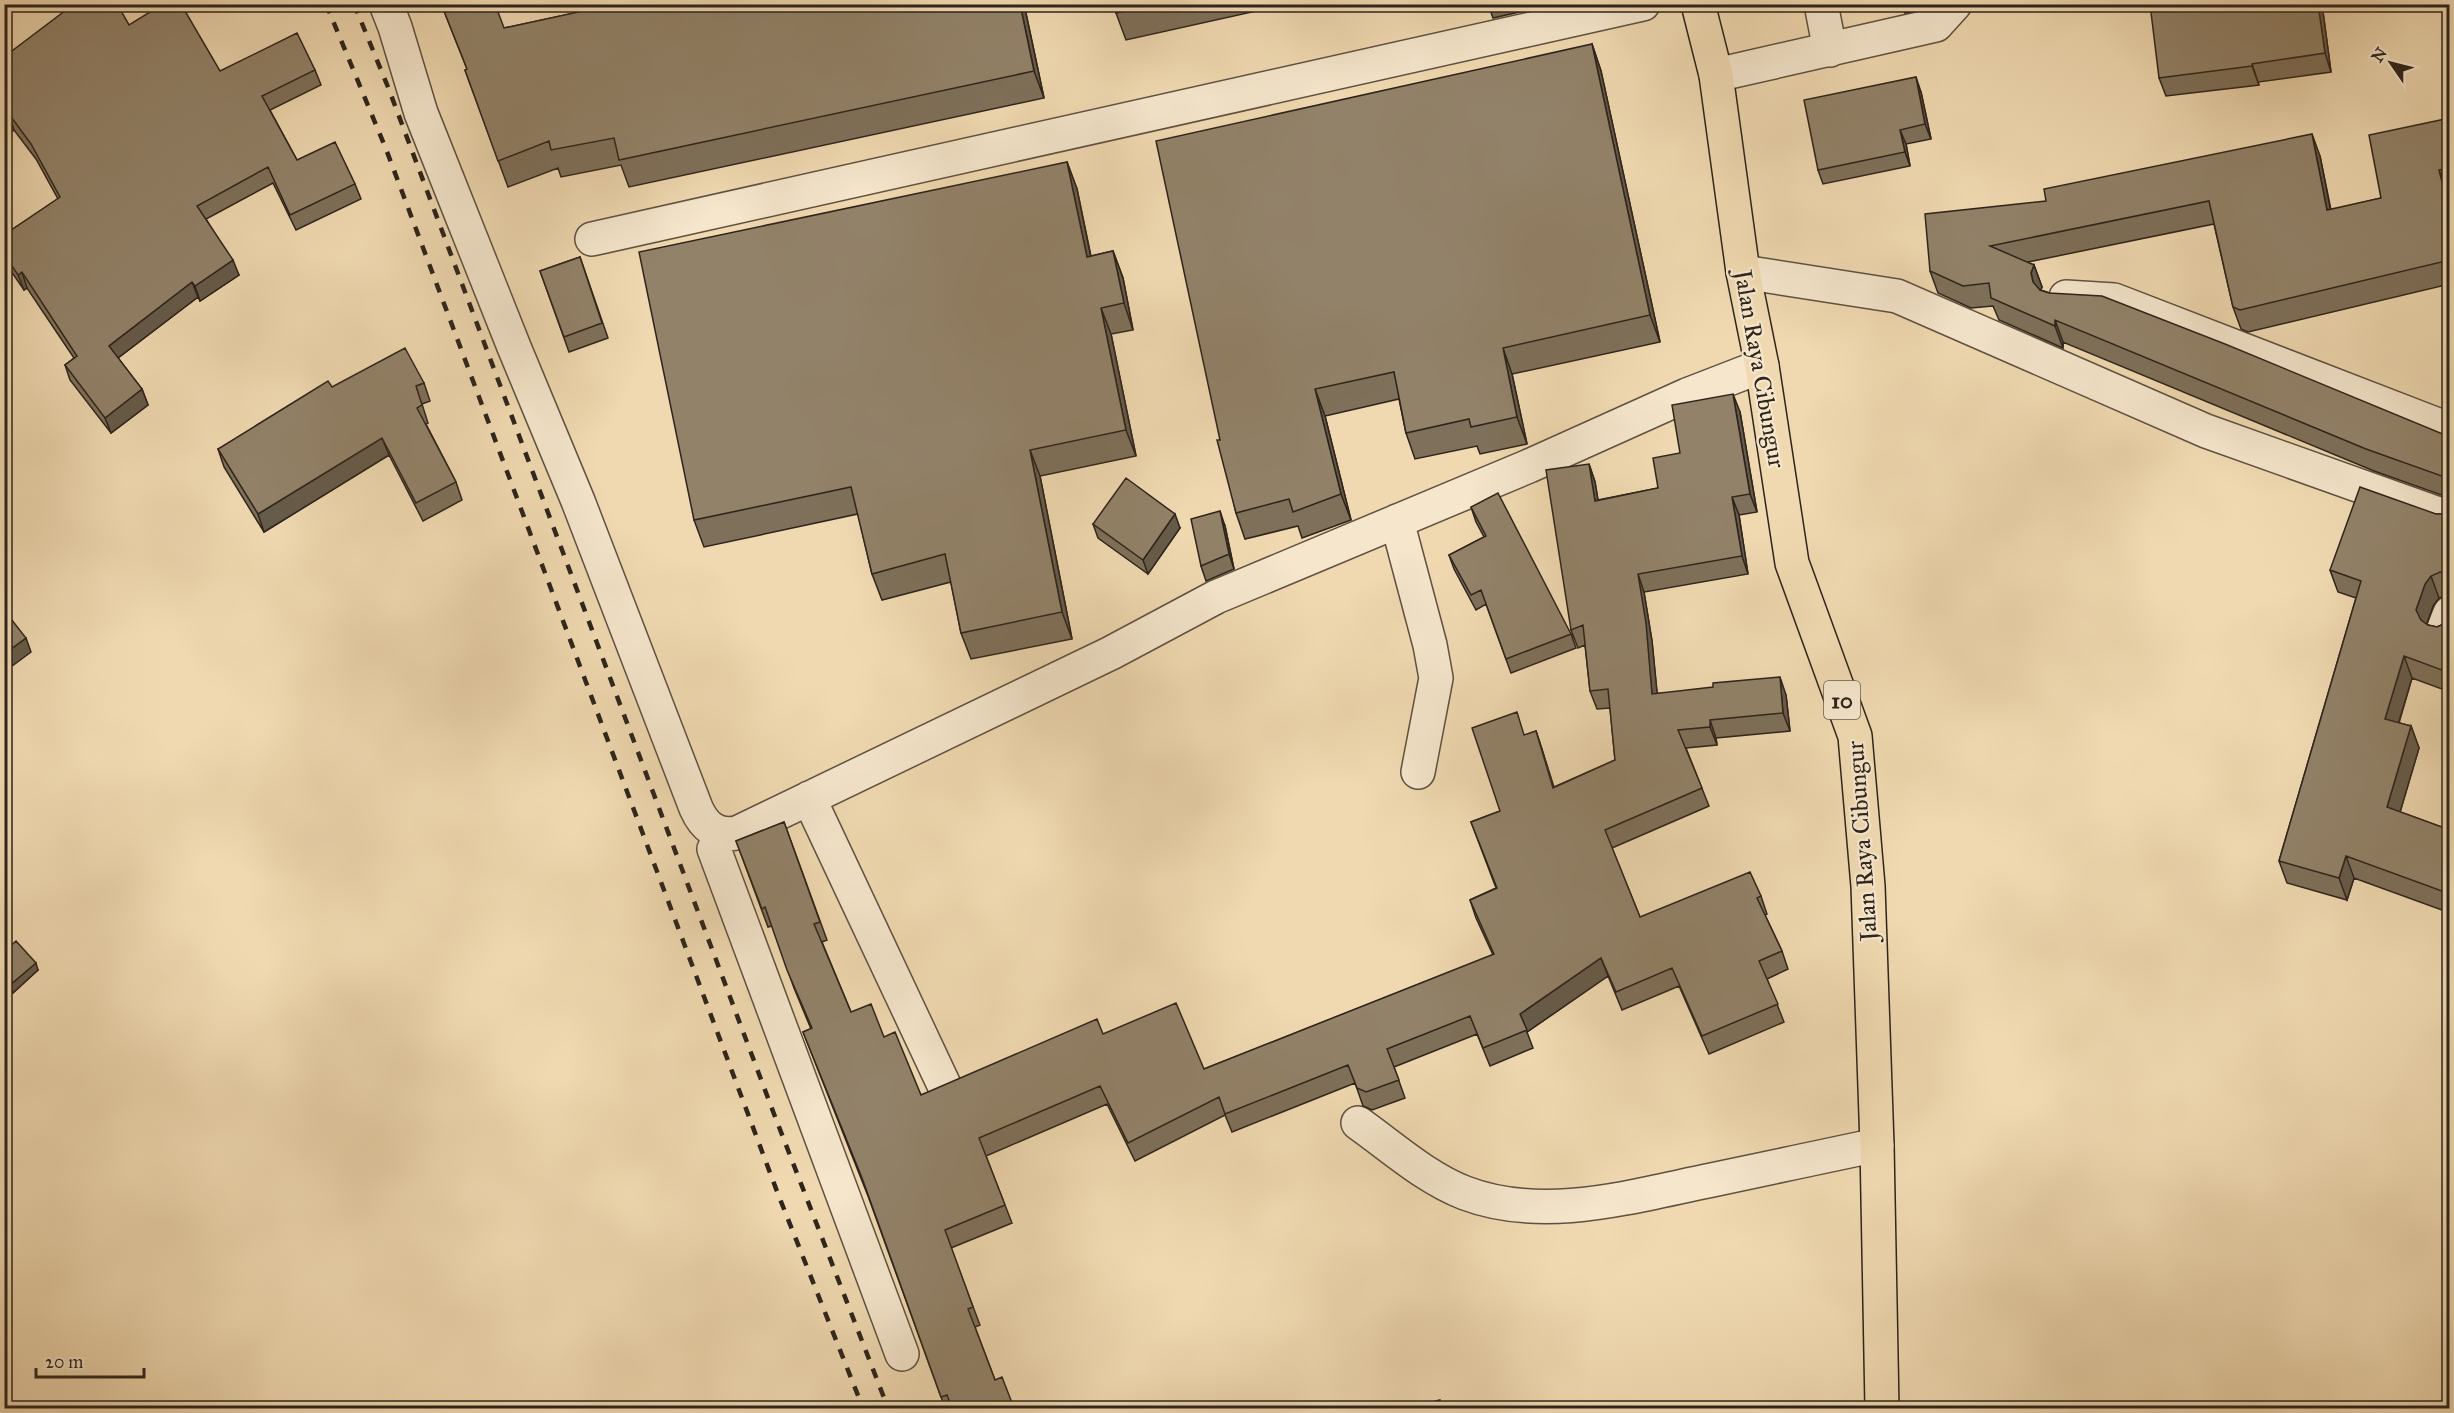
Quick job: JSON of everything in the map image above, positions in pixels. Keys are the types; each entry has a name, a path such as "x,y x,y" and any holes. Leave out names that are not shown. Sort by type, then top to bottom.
{"highway":[{"name":"Jalan Raya Cibungur","path":"1698,4 1716,75 1743,272 1762,366 1792,563 1855,736 1868,886 1877,1145 1882,1408"}],"street":[{"path":"386,4 421,113 578,501 696,808 702,822 710,829 723,834 737,833 1111,653 1216,597 1529,466 1687,395 1762,366"},
{"path":"591,239 1643,4"},
{"path":"1821,4 1830,50"},
{"path":"1716,75 1936,25 1955,4"},
{"path":"1743,272 1897,296 1930,307 1986,337 2206,431 2450,518"},
{"path":"2058,296 2114,300 2442,427"},
{"path":"1397,521 1430,645 1436,678 1418,772"},
{"path":"809,798 944,1085"},
{"path":"723,834 714,849 902,1354"},
{"path":"1358,1123 1419,1168 1464,1193 1499,1203 1550,1207 1611,1201 1877,1145"}],"building":[{"path":"63,4 117,4 129,25 163,4 181,4 220,71 297,33 315,70 262,96 297,160 335,142 355,184 290,215 268,167 197,206 233,260 195,286 192,282 109,346 142,389 105,418 65,365 77,356 22,272 18,275 4,254 4,235 60,197 31,144 9,114 4,117 4,57 66,10"},
{"path":"446,4 495,4 504,28 588,10 587,4 1020,4 1034,71 619,160 614,138 551,150 549,141 498,161 465,70 467,69 442,6"},
{"path":"1114,4 1157,4 1116,13"},
{"path":"2150,4 2318,4 2325,53 2252,64 2252,66 2159,78"},
{"path":"1592,44 1650,315 1503,348 1517,417 1471,427 1469,419 1406,433 1394,372 1315,389 1341,494 1293,512 1289,499 1236,513 1217,440 1220,440 1156,141"},
{"path":"1916,77 1925,124 1900,130 1905,152 1818,170 1804,100"},
{"path":"2450,118 2450,168 2439,170 2450,213 2450,260 2240,310 2233,307 2209,201 1990,246 2034,265 2031,273 2033,282 2040,290 2049,293 2102,296 2450,437 2450,479 2366,449 2055,320 2055,326 1991,298 1989,283 1963,286 1930,271 1925,214 2046,201 2044,189 2312,134 2327,210 2381,198 2369,135"},
{"path":"1067,162 1087,257 1113,251 1124,303 1101,308 1126,430 1030,450 1062,612 961,633 945,554 872,574 851,487 694,520 639,252"},
{"path":"580,257 602,323 564,337 540,271"},
{"path":"405,348 424,383 416,386 422,405 417,408 456,482 416,503 382,438 258,514 218,449 328,381 332,387"},
{"path":"1733,394 1750,494 1732,497 1742,556 1638,574 1646,623 1652,694 1713,687 1713,683 1780,677 1783,713 1710,720 1710,727 1678,730 1702,788 1605,830 1640,917 1750,872 1761,896 1757,898 1782,951 1759,961 1778,1004 1702,1036 1672,968 1616,992 1601,958 1520,1014 1527,1030 1483,1048 1470,1016 1387,1049 1399,1080 1366,1092 1357,1088 1348,1065 1225,1114 1219,1097 1128,1143 1100,1086 979,1138 1005,1205 945,1230 973,1307 968,1309 995,1380 1002,1377 1014,1408 952,1408 947,1395 941,1397 862,1178 803,1032 812,1028 787,970 765,907 762,909 736,841 784,822 820,922 814,924 851,1012 871,1004 884,1037 895,1032 921,1095 1097,1019 1103,1034 1176,1003 1204,1069 1494,954 1470,900 1497,888 1471,822 1500,811 1472,728 1517,712 1524,735 1536,731 1553,788 1615,760 1608,689 1590,691 1583,625 1571,630 1546,470 1589,464 1595,501 1658,488 1653,458 1680,453 1672,405"},
{"path":"1126,478 1175,514 1143,560 1093,524"},
{"path":"2360,487 2436,514 2450,512 2450,574 2440,572 2431,576 2425,584 2416,610 2421,620 2428,625 2437,627 2450,619 2450,673 2404,656 2385,719 2411,726 2387,807 2450,830 2450,894 2346,856 2339,878 2279,861 2361,581 2330,570"},
{"path":"1498,493 1571,634 1506,659 1481,590 1471,595 1449,555 1486,536 1471,507"},
{"path":"1220,511 1229,554 1201,566 1191,519"},
{"path":"4,610 26,638 4,654"},
{"path":"16,941 36,963 10,985 4,979 4,952"},
{"path":"1440,1400 1442,1408 1408,1408"}],"railway":[{"path":"326,4 386,149 778,1194 863,1408"},
{"path":"354,4 388,87 774,1114 888,1408"}]}
